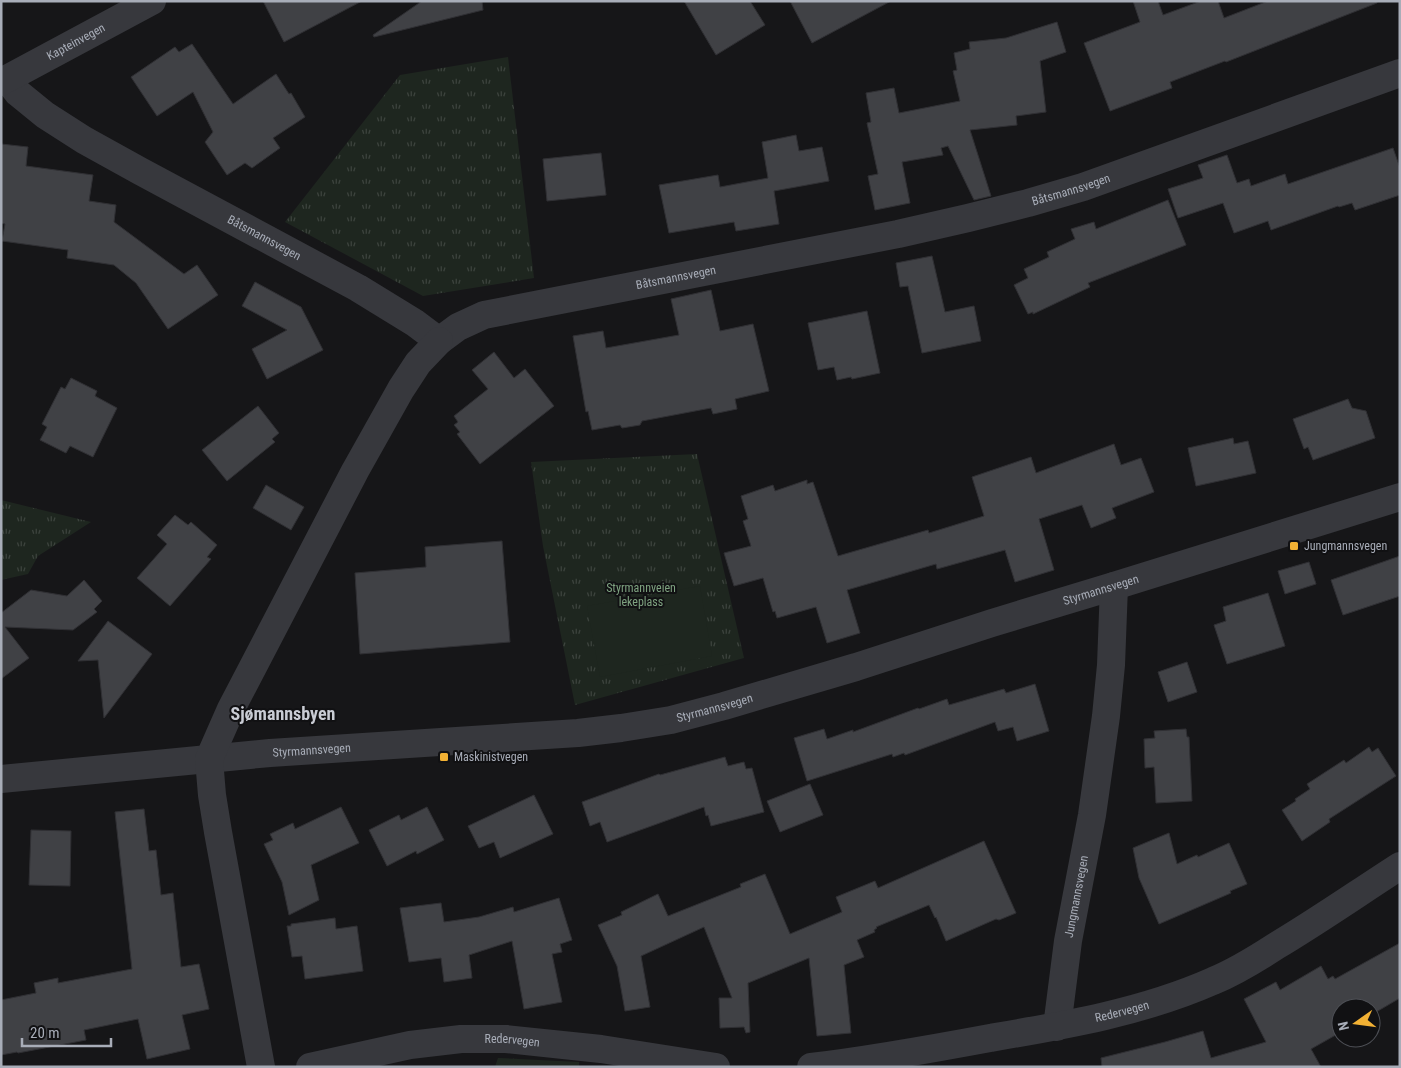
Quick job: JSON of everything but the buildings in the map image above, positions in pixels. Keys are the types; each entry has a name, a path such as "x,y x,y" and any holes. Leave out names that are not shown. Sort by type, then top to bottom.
{"street":[{"name":"Kapteinvegen","path":"4,80 152,1"},
{"name":"Båtsmannsvegen","path":"4,80 45,115 84,140 140,172 358,288 439,340 458,327 484,315 888,236 1028,203 1093,184 1400,74"},
{"path":"261,1067 218,832 209,759 231,709 355,471 418,363 439,340"},
{"name":"Styrmannsvegen","path":"1,779 270,753 578,733 671,720 856,667 1400,497"},
{"name":"Jungmannsvegen","path":"1057,1027 1068,941 1092,815 1106,716 1111,665 1114,586"},
{"name":"Redervegen","path":"811,1067 879,1058 1057,1027 1137,1009 1180,995 1215,980 1253,960 1400,866"},
{"name":"Redervegen","path":"310,1067 410,1045 461,1039 506,1039 601,1049 716,1067"}],"green space":[{"path":"508,57 534,278 423,296 285,222 400,75"},
{"name":"Styrmannveien lekeplass","path":"697,454 744,658 575,705 543,546 531,462"},
{"path":"1,500 91,522 38,556 28,574 1,580"},
{"path":"700,586 712,656 600,677 587,606"},
{"path":"498,1058 579,1062 579,1067 495,1067"}],"place":[{"name":"Jungmannsvegen","path":"1294,546"},
{"name":"Maskinistvegen","path":"444,757"}],"district":[{"name":"Sjømannsbyen","path":"283,713"}]}
